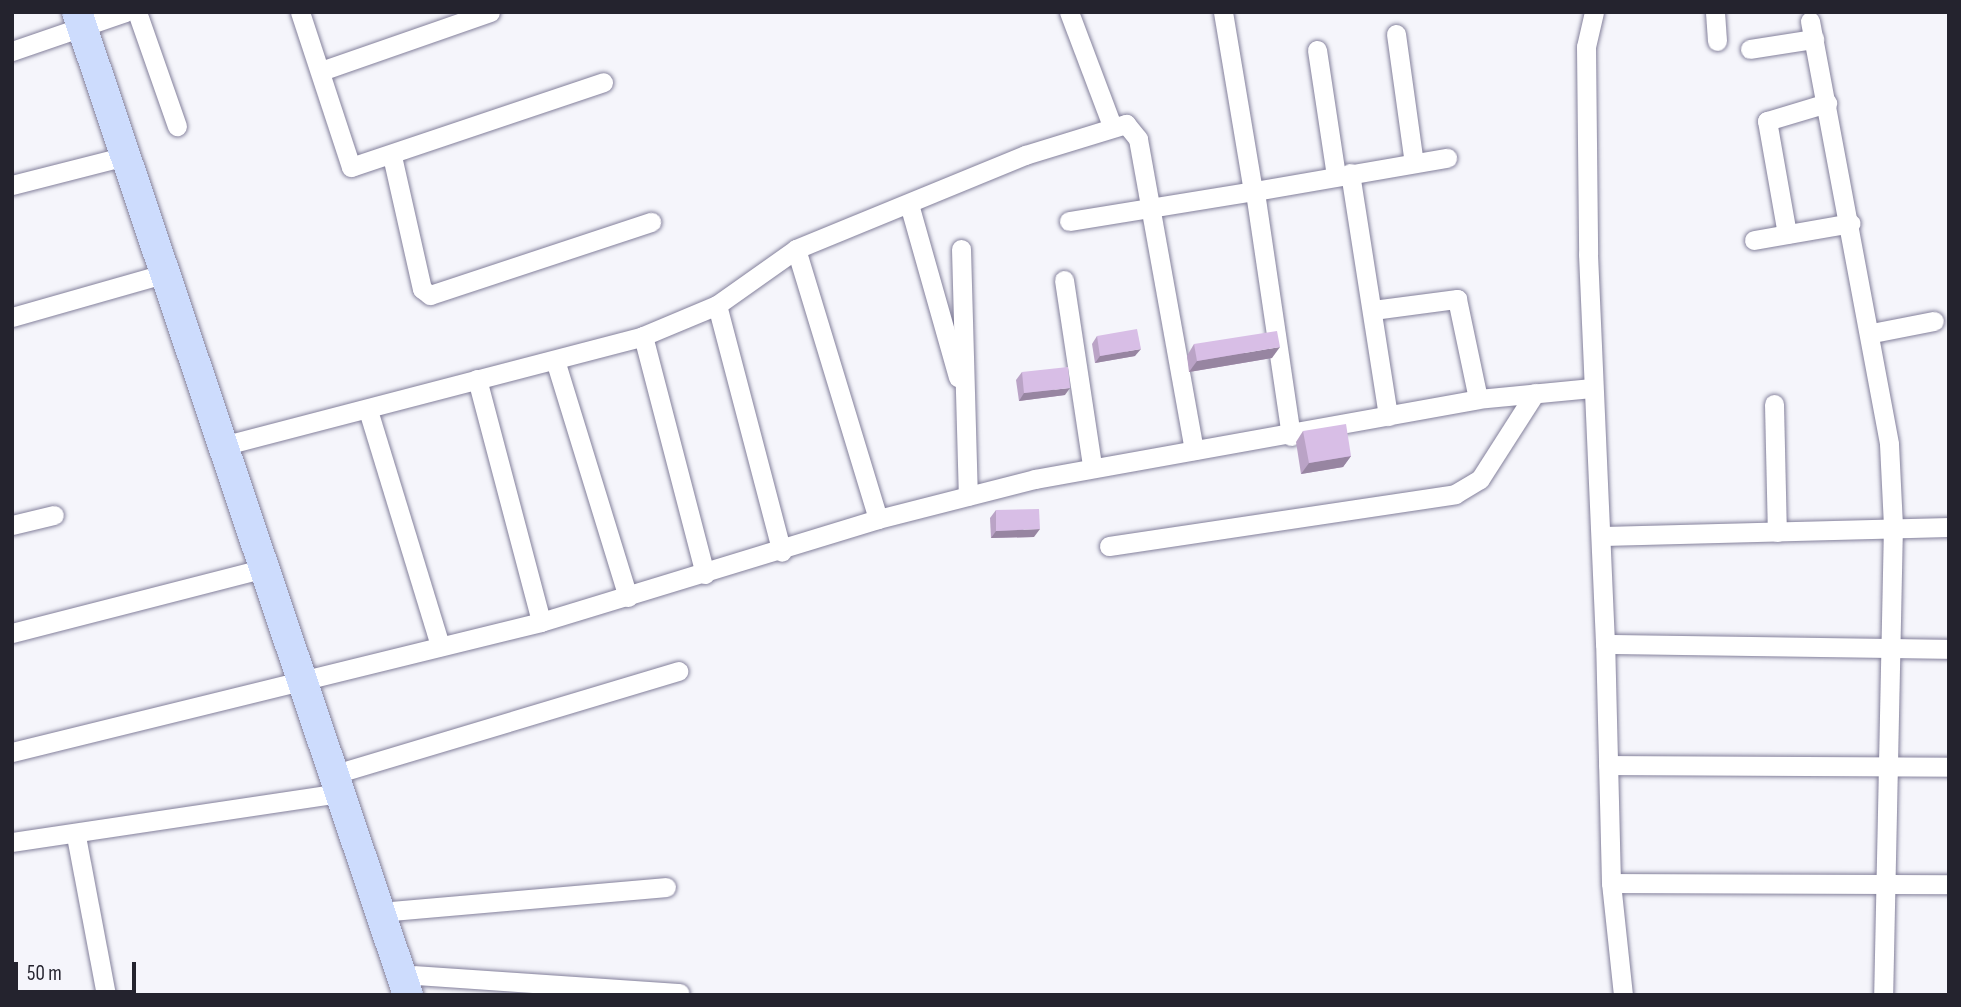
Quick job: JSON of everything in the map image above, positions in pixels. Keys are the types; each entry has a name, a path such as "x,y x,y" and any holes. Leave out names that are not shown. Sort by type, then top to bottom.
{"main road":[{"path":"86,19 126,156 166,274 208,384"},
{"path":"86,19 307,682 416,988"},
{"path":"228,444 262,569 307,682"},
{"path":"343,782 392,911 416,988"}],"street":[{"path":"12,51 86,19 125,12"},
{"path":"137,12 177,126"},
{"path":"300,12 351,167 392,156 603,82"},
{"path":"321,71 490,12"},
{"path":"1069,12 1112,126"},
{"path":"1223,12 1254,192 1291,436"},
{"path":"1715,12 1717,41"},
{"path":"1589,16 1592,388 1603,536 1611,883 1623,995"},
{"path":"1750,49 1812,30 1872,333 1893,525 1884,765 1887,885 1883,995"},
{"path":"1395,34 1415,163"},
{"path":"1317,50 1373,310 1388,416"},
{"path":"1787,234 1767,121 1827,103"},
{"path":"228,444 368,410 643,336 717,304 796,249 1112,126 1125,124 1135,132 1194,450"},
{"path":"12,185 126,156"},
{"path":"392,156 422,289 430,295 651,222"},
{"path":"1069,221 1150,210 1343,174 1447,158"},
{"path":"909,204 967,409"},
{"path":"1754,240 1852,223"},
{"path":"796,249 878,519"},
{"path":"961,249 968,496"},
{"path":"12,317 166,274"},
{"path":"1064,281 1092,466"},
{"path":"1373,310 1457,299 1478,399"},
{"path":"717,304 782,552"},
{"path":"1872,333 1934,321"},
{"path":"643,336 705,575"},
{"path":"555,360 628,597"},
{"path":"477,379 541,622"},
{"path":"12,752 307,682 541,622 782,552 878,519 1092,466 1291,436 1478,399 1592,388"},
{"path":"1109,547 1455,494 1480,479 1535,393"},
{"path":"1774,404 1777,532"},
{"path":"368,410 440,646"},
{"path":"12,526 54,515"},
{"path":"1603,536 1777,532 1893,525 1949,527"},
{"path":"12,633 262,569"},
{"path":"1605,644 1949,649"},
{"path":"12,842 76,836 343,782 678,671"},
{"path":"1608,765 1949,767"},
{"path":"76,836 106,995"},
{"path":"1611,883 1949,884"},
{"path":"392,911 666,887"},
{"path":"416,988 679,993"}],"building":[{"path":"1137,329 1141,349 1100,356 1097,336"},
{"path":"1277,331 1280,347 1197,361 1194,344"},
{"path":"1068,367 1070,388 1024,393 1022,372"},
{"path":"1346,424 1351,456 1309,463 1303,431"},
{"path":"1039,509 1040,529 996,531 996,510"}]}
